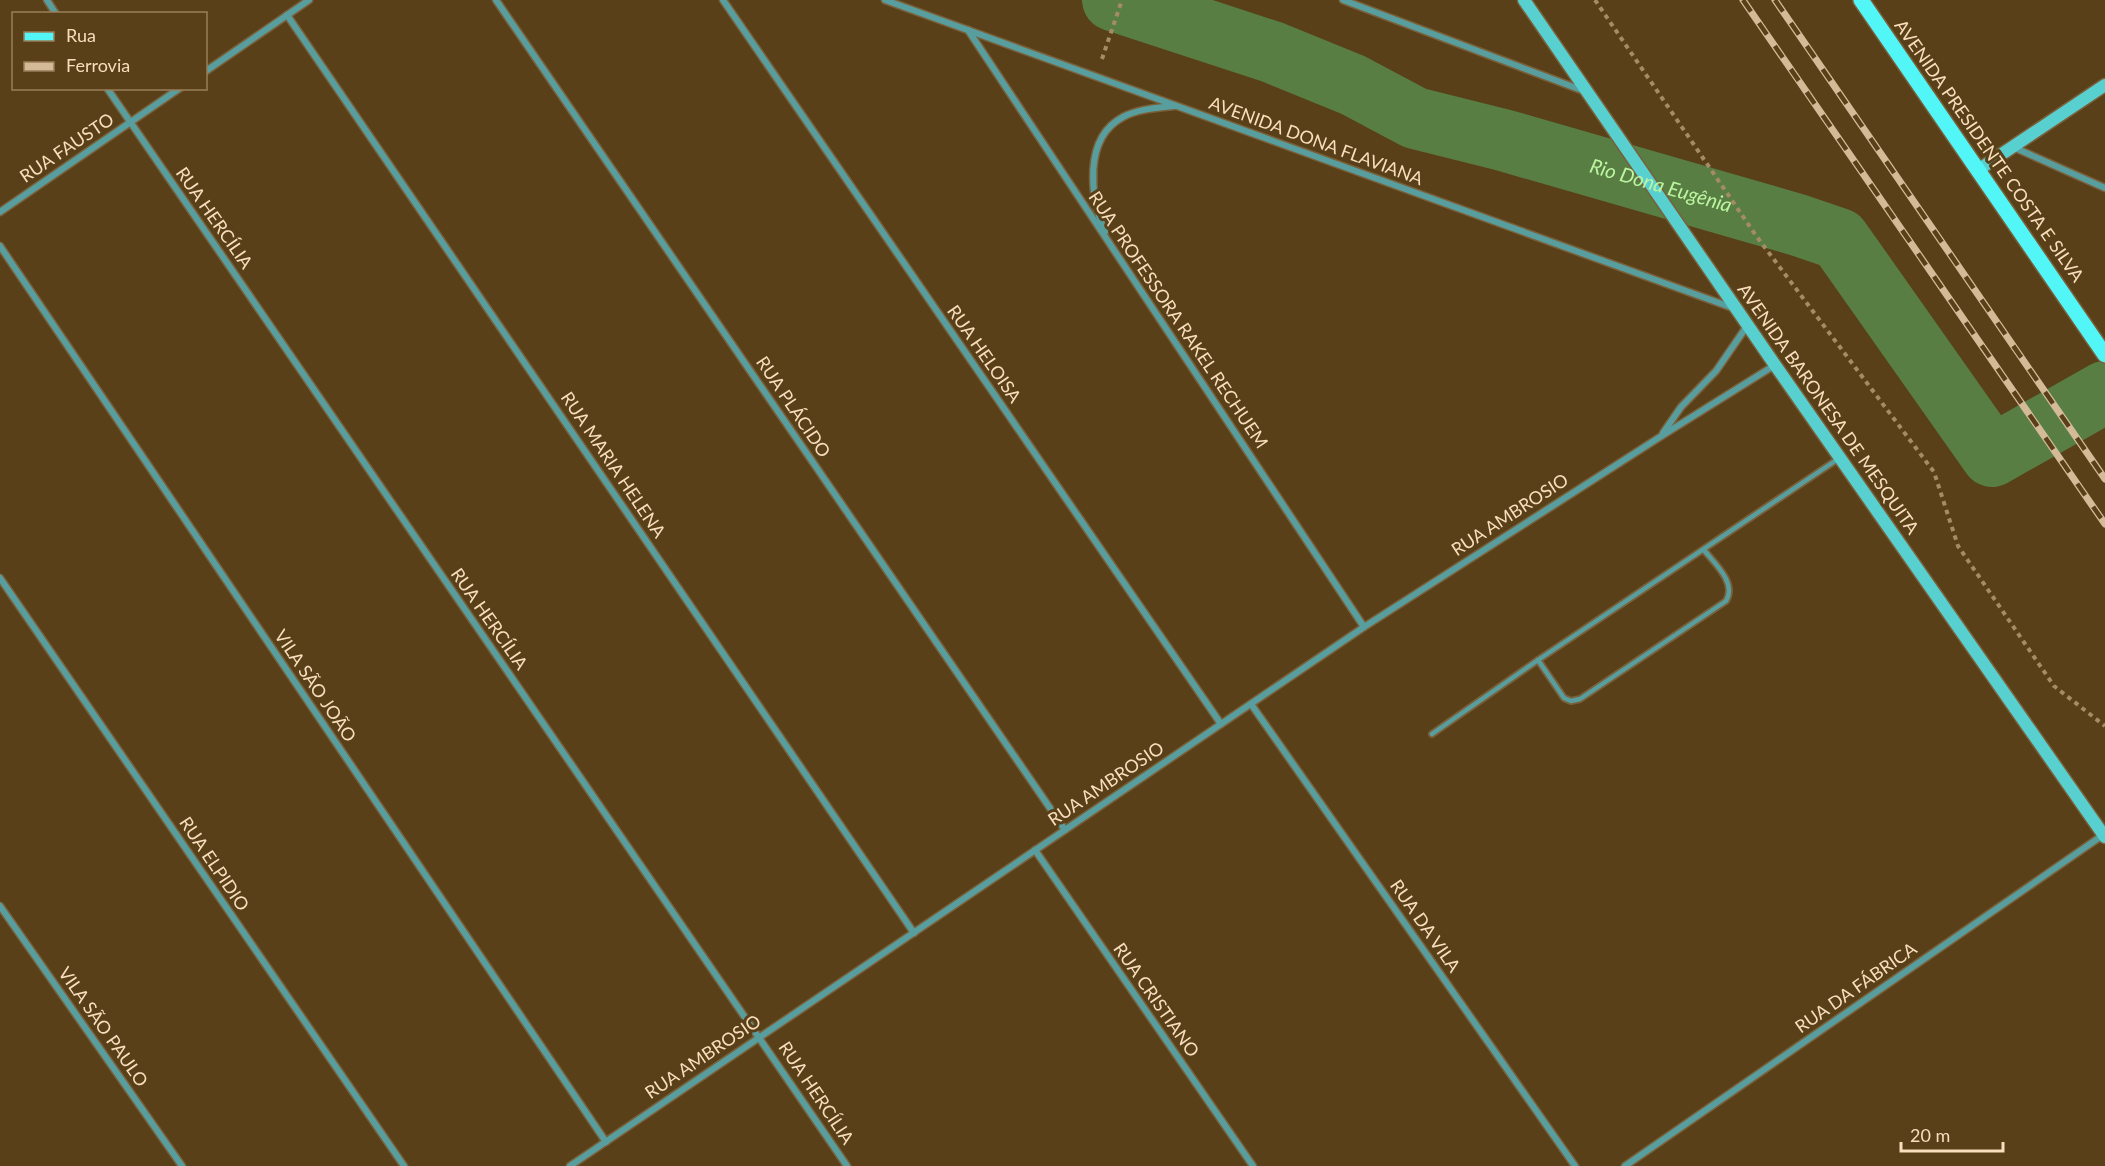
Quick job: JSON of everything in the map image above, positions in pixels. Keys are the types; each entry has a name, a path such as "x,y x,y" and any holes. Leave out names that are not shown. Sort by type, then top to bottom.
{"main road":[{"name":"AVENIDA BARONESA DE MESQUITA","path":"1524,0 1736,310 2104,836"},
{"name":"AVENIDA PRESIDENTE COSTA E SILVA","path":"1861,0 2102,351"},
{"path":"1978,170 2105,85"}],"street":[{"path":"207,70 309,0"},
{"name":"RUA PLÁCIDO","path":"496,0 1065,830"},
{"name":"RUA HELOISA","path":"723,0 1221,724"},
{"name":"AVENIDA DONA FLAVIANA","path":"885,0 1736,310"},
{"path":"1343,0 1587,92"},
{"name":"RUA MARIA HELENA","path":"287,15 914,933"},
{"name":"RUA PROFESSORA RAKEL RECHUEM","path":"968,30 1364,627"},
{"name":"RUA HERCÍLIA","path":"108,90 847,1166"},
{"name":"RUA FAUSTO","path":"0,212 177,90"},
{"path":"1112,249 1099,218 1095,200 1095,154 1105,133 1122,117 1149,109 1176,106"},
{"path":"2013,147 2105,188"},
{"name":"VILA SÃO JOÃO","path":"0,246 606,1142"},
{"name":"RUA AMBROSIO","path":"1663,435 1667,425 1681,407 1716,371 1747,325"},
{"name":"RUA AMBROSIO","path":"570,1166 1364,627 1775,365"},
{"name":"RUA ELPIDIO","path":"0,578 404,1166"},
{"name":"RUA DA VILA","path":"1251,704 1575,1166"},
{"name":"RUA DA FÁBRICA","path":"1625,1166 2104,836"},
{"name":"RUA CRISTIANO","path":"1035,850 1253,1166"},
{"name":"VILA SÃO PAULO","path":"0,906 182,1166"}],"lane":[{"path":"1432,735 1538,660 1840,458"},
{"path":"1538,660 1564,698 1571,701 1580,699 1726,601 1730,594 1729,585 1704,550"}],"path":[{"path":"1108,40 1122,0"},
{"path":"1595,0 1757,237 1934,472 1958,546 2054,686 2105,726"}],"waterway":[{"name":"Rio Dona Eugênia","path":"1113,0 1272,52 1353,85 1415,118 1503,140 1798,225 1839,239 1992,456 2105,392"}],"railway":[{"path":"1743,0 2105,524"},
{"path":"1775,0 2105,479"}]}
